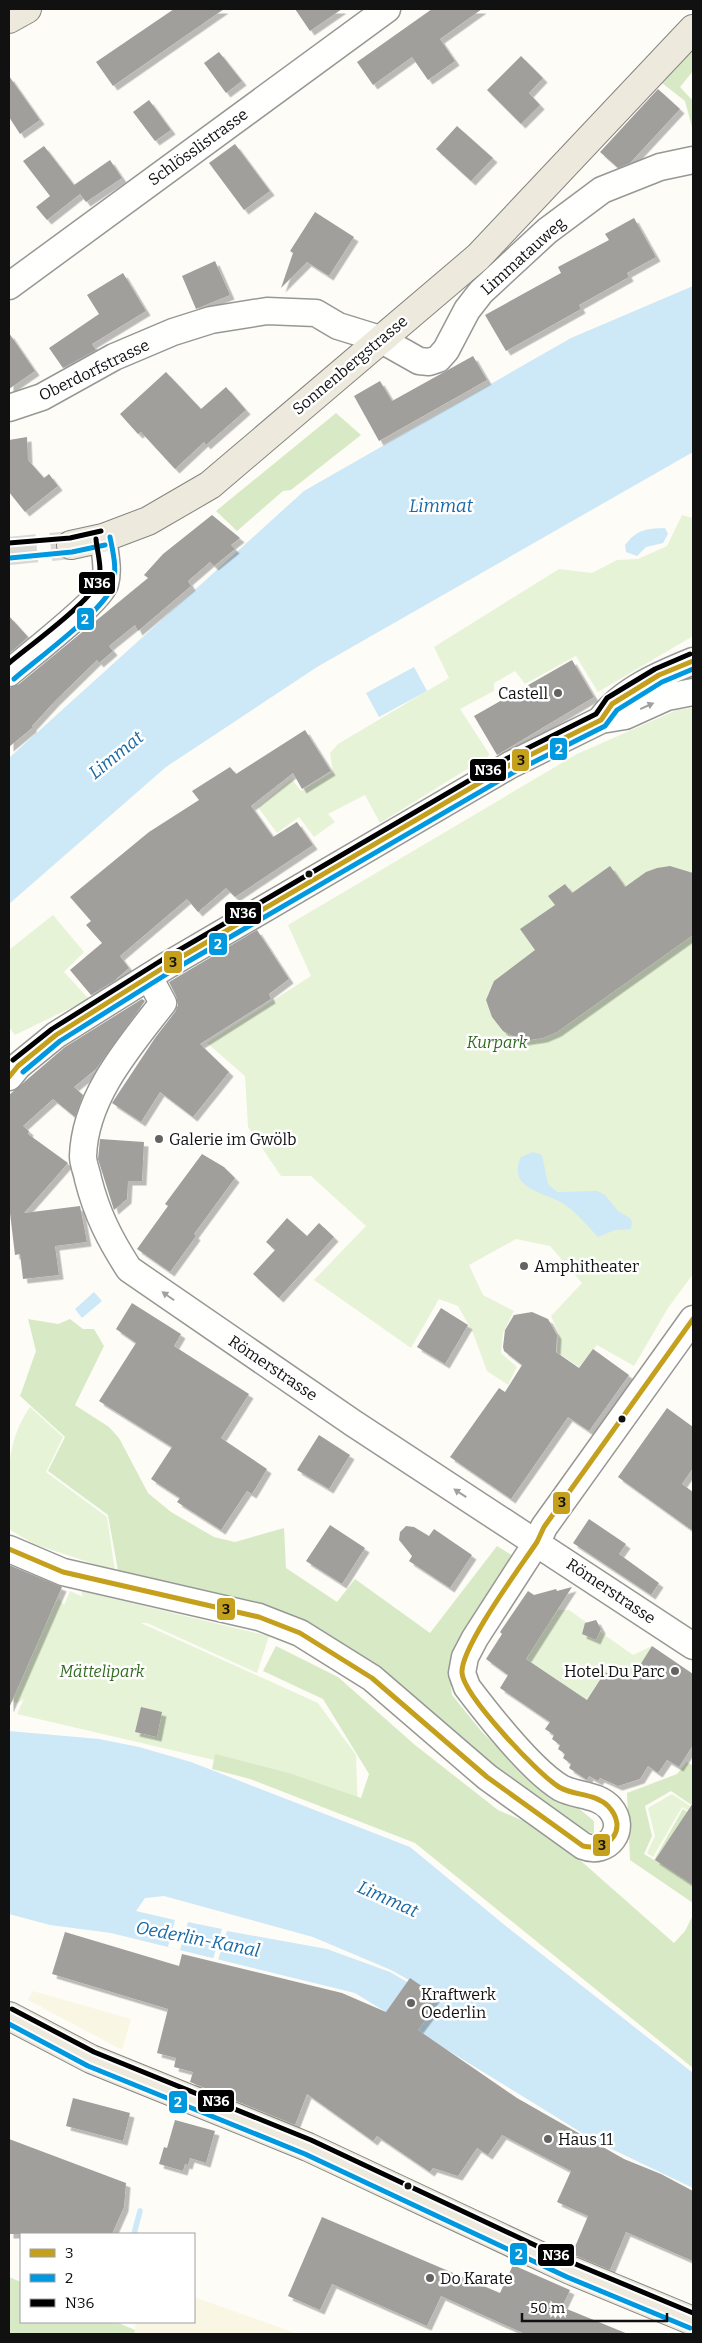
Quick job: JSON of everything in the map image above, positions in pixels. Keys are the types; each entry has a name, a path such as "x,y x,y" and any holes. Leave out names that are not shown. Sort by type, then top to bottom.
{"main road":[{"path":"9,19 27,9"},
{"name":"Sonnenbergstrasse","path":"71,545 103,538 148,520 210,485 478,257 693,29"},
{"path":"9,2016 118,2071 308,2147 570,2270 693,2321"}],"street":[{"name":"Schlösslistrasse","path":"9,286 387,9"},
{"name":"Limmatauweg","path":"380,339 419,361 429,362 438,359 446,350 466,310 481,292 547,231 602,190 660,167 693,160"},
{"name":"Oberdorfstrasse","path":"9,408 42,397 114,357 173,332 211,320 267,310 316,313 338,326 380,339"},
{"path":"9,673 84,609 104,586 107,568 103,538"},
{"path":"601,720 612,704 659,675 693,661"},
{"path":"12,1066 56,1035 149,977 510,765 601,720 625,716 667,697 693,692"},
{"name":"Römerstrasse","path":"149,977 163,1003 132,1043 106,1082 87,1128 83,1158 96,1209 110,1238 129,1268 353,1423 693,1646"},
{"path":"9,1550 63,1572 259,1617 300,1633 372,1678 487,1777 558,1826 582,1846 595,1849 601,1848 612,1842 617,1828 616,1820 608,1806 594,1798 571,1792 550,1780 498,1726 478,1702 464,1680 463,1665 474,1638 537,1542 549,1520 693,1319"}],"shaded area":[{"path":"33,1991 131,2019 122,2050 28,2000"},
{"path":"195,2297 298,2334 134,2334 136,2323 195,2323"}],"green space":[{"path":"693,50 693,71 680,87 693,101 692,127 685,101 662,83"},
{"path":"336,413 361,435 291,490 283,491 237,531 216,511"},
{"path":"682,515 693,518 693,636 598,692 576,656 525,684 515,671 494,683 494,691 460,709 490,755 380,823 365,795 328,814 335,822 314,837 299,817 277,833 258,807 292,779 301,791 333,772 330,753 338,744 449,678 434,647 559,569 592,573 617,560 638,559 667,546"},
{"name":"Kurpark","path":"693,708 693,1274 668,1308 634,1366 597,1345 579,1367 557,1352 559,1334 551,1316 582,1283 550,1246 516,1239 469,1265 483,1295 514,1311 503,1333 501,1353 517,1367 508,1385 487,1371 473,1333 458,1306 439,1299 411,1348 314,1280 366,1226 311,1176 281,1176 248,1127 245,1076 207,1043 311,976 288,925 577,754 677,710"},
{"path":"53,915 84,952 64,972 89,999 15,1035 9,1027 9,950"},
{"path":"28,1319 58,1324 70,1319 83,1329 94,1329 104,1346 75,1405 109,1427 119,1438 148,1493 171,1512 214,1537 235,1542 284,1528 286,1568 337,1602 355,1579 430,1633 497,1546 515,1557 449,1666 452,1695 482,1732 534,1783 571,1802 594,1821 594,1833 579,1831 281,1615 118,1571 108,1515 48,1471 65,1437 20,1396 36,1351"},
{"path":"30,1407 63,1437 46,1472 107,1517 115,1571 34,1544 9,1529 9,1466 11,1451 21,1422"},
{"name":"Mättelipark","path":"70,1591 83,1597 81,1591 269,1636 257,1673 147,1623 141,1623 318,1703 356,1755 358,1812 270,1773 17,1714 24,1699 18,1703 9,1701 58,1598 64,1605"},
{"path":"558,1610 569,1610 633,1655 652,1646 639,1667 628,1676 622,1678 605,1672 587,1700 526,1659 549,1617 552,1619"},
{"path":"276,1646 338,1677 415,1745 498,1810 547,1831 674,1943 685,1931 693,1915 693,2068 415,1843 250,1779 212,1769 215,1754 289,1773 361,1798 369,1774 323,1699 263,1671"},
{"path":"687,1762 693,1766 693,1806 671,1791 645,1806 652,1836 644,1854 654,1860 683,1809 693,1816 693,1903 630,1860 627,1793 677,1774"},
{"path":"672,1794 693,1808 693,1814 682,1807 653,1857 647,1853 655,1836 648,1808"},
{"path":"9,2277 20,2282 20,2323 118,2323 135,2330 134,2334 9,2334"}],"water":[{"name":"Limmat","path":"693,286 693,452 317,667 166,767 9,904 9,758 304,491 571,338"},
{"path":"665,528 668,534 663,543 646,547 637,556 626,552 625,545 638,533"},
{"path":"414,667 427,691 379,717 366,693"},
{"path":"533,1152 542,1155 548,1184 557,1192 597,1191 605,1195 618,1211 630,1218 632,1222 631,1229 615,1230 598,1237 578,1215 564,1204 523,1183 519,1176 518,1168 521,1157"},
{"path":"94,1292 102,1301 82,1318 75,1309"},
{"name":"Limmat","path":"9,1731 99,1739 139,1747 191,1762 410,1847 507,1927 693,2073 693,2188 595,2141 355,1993 111,1933 50,1925 9,1914"}],"pier":[{"path":"164,1896 313,1937 391,1970 409,1980 407,1982 390,1972 327,1949 227,1931 218,1960 215,1960 213,1959 222,1929 188,1922 180,1950 168,1947 175,1920 136,1911 145,1898"}],"building":[{"path":"174,9 224,9 113,86 96,62"},
{"path":"295,9 342,9 310,31"},
{"path":"432,9 482,9 440,39 455,61 428,80 412,57 373,85 357,62"},
{"path":"219,52 242,81 226,93 204,63"},
{"path":"521,56 543,78 529,93 540,105 521,124 487,90"},
{"path":"9,76 40,120 20,134 9,117"},
{"path":"658,89 680,109 630,163 618,168 600,152"},
{"path":"149,100 171,130 155,141 133,112"},
{"path":"457,126 493,158 471,181 436,149"},
{"path":"235,144 270,191 244,210 209,163"},
{"path":"44,146 74,185 110,160 122,178 86,202 80,194 47,220 36,207 50,196 23,161"},
{"path":"315,212 354,237 329,276 307,262 281,288 293,253 290,251"},
{"path":"634,218 656,257 627,273 629,277 579,305 581,309 506,351 485,315 561,273 558,267 609,240 605,234"},
{"path":"215,261 230,295 196,309 182,276"},
{"path":"123,273 146,311 92,344 96,350 63,368 49,348 99,314 87,295"},
{"path":"9,333 35,371 9,389"},
{"path":"473,356 487,380 379,441 354,396 380,381 392,401"},
{"path":"166,372 201,409 226,387 246,410 206,445 204,442 175,469 141,432 138,434 120,414"},
{"path":"27,437 28,460 44,478 49,474 58,486 25,512 9,492 9,440"},
{"path":"212,515 240,538 231,545 235,549 214,566 210,562 188,581 191,586 138,631 135,625 109,646 113,651 99,663 97,660 55,701 32,728 9,747 9,688 19,684 148,578 144,575 163,554"},
{"path":"9,616 28,637 9,654"},
{"path":"572,660 594,697 497,755 474,716"},
{"path":"305,730 331,771 302,789 293,773 251,806 273,837 297,822 313,845 235,897 226,888 198,912 187,899 120,956 129,968 114,981 91,995 70,970 102,943 86,925 91,921 70,897 149,832 199,800 192,791 230,767 236,774"},
{"path":"610,866 625,887 646,872 657,868 670,866 693,873 693,935 557,1032 543,1038 523,1041 503,1031 492,1017 486,1000 494,981 535,950 520,929 555,905 548,896 565,884 572,893"},
{"path":"257,930 289,979 269,994 271,999 200,1044 229,1072 193,1117 160,1092 141,1122 112,1103 155,1038 175,1012 178,1005 169,982"},
{"path":"142,999 145,1001 96,1069 74,1087 83,1095 75,1117 53,1099 23,1126 29,1131 28,1134 68,1163 24,1213 80,1206 87,1242 55,1246 59,1275 23,1279 20,1254 15,1255 9,1205 9,1095 65,1047"},
{"path":"100,1139 144,1142 142,1181 128,1181 127,1199 114,1210 98,1159"},
{"path":"202,1154 224,1167 235,1178 194,1234 196,1236 170,1272 137,1249 168,1206 165,1204"},
{"path":"287,1218 307,1236 319,1223 334,1237 279,1298 253,1274 275,1250 266,1242"},
{"path":"132,1303 181,1334 174,1346 249,1394 221,1438 267,1469 252,1494 247,1491 221,1530 177,1502 180,1498 151,1479 172,1447 99,1401 136,1343 116,1329"},
{"path":"441,1308 468,1325 445,1364 417,1347"},
{"path":"532,1312 548,1319 557,1335 556,1352 579,1368 593,1349 629,1375 589,1431 568,1417 511,1499 450,1457 499,1388 505,1392 522,1365 504,1351 505,1330 514,1315"},
{"path":"667,1408 693,1427 693,1468 682,1484 693,1492 693,1531 618,1477"},
{"path":"319,1435 350,1455 329,1489 297,1470"},
{"path":"589,1519 626,1544 619,1554 659,1583 651,1595 573,1543"},
{"path":"330,1525 365,1548 342,1584 306,1561"},
{"path":"406,1526 414,1527 429,1536 434,1529 472,1555 450,1588 409,1561 412,1556 399,1540 400,1532"},
{"path":"9,1565 62,1587 9,1708"},
{"path":"572,1587 526,1659 587,1700 605,1672 616,1678 625,1678 635,1673 652,1646 693,1674 693,1745 679,1767 667,1760 658,1773 648,1766 640,1779 618,1786 600,1778 598,1781 589,1776 587,1780 569,1768 571,1764 563,1758 565,1754 558,1749 560,1745 552,1739 554,1735 545,1729 550,1722 500,1688 508,1675 486,1659 502,1634 500,1632 528,1591 534,1595"},
{"path":"596,1620 601,1629 596,1640 582,1634 585,1623"},
{"path":"141,1707 162,1712 157,1737 135,1732"},
{"path":"693,1803 693,1885 655,1860"},
{"path":"65,1932 179,1966 182,1954 342,1993 386,2012 410,1978 436,1996 426,2011 430,2014 418,2030 517,2098 624,2159 661,2174 693,2191 693,2261 626,2232 610,2270 572,2254 588,2216 557,2202 571,2171 502,2135 488,2155 477,2148 458,2176 433,2168 430,2172 377,2136 373,2141 307,2094 295,2125 190,2082 193,2072 174,2067 176,2058 157,2053 168,2009 52,1974"},
{"path":"73,2098 130,2113 123,2141 66,2126"},
{"path":"175,2120 215,2131 206,2163 190,2158 188,2165 185,2164 183,2171 159,2164 164,2147 167,2148"},
{"path":"9,2139 126,2183 124,2207 112,2233 9,2234"},
{"path":"322,2217 500,2293 513,2265 570,2290 562,2307 628,2334 525,2334 441,2296 427,2326 332,2284 320,2310 288,2296"}],"waterway":[{"path":"134,2233 140,2211"}],"tunnel":[{"path":"9,551 71,545"}],"transit line":[{"name":"N36","path":"9,543 70,538 101,531"},
{"name":"2","path":"14,679 83,622 106,597 112,587 115,575 110,537"},
{"name":"N36","path":"9,663 71,613 92,591 98,582 100,572 96,539"},
{"name":"2","path":"10,558 72,552 105,545"},
{"name":"N36","path":"13,1060 52,1029 162,960 506,759 596,714 607,698 655,669 690,654"},
{"name":"3","path":"9,1077 18,1066 56,1035 166,966 510,765 601,720 612,704 659,675 693,661"},
{"name":"2","path":"23,1072 60,1041 170,972 514,772 605,726 617,710 662,682 693,669"},
{"name":"3","path":"9,1549 63,1572 259,1617 300,1633 372,1678 487,1777 583,1846 593,1847 601,1845 608,1842 614,1836 617,1822 614,1814 608,1806 597,1799 559,1787 535,1767 503,1734 475,1699 462,1673 464,1661 481,1627 537,1542 544,1527 693,1319"},
{"name":"N36","path":"12,2009 94,2052 311,2140 573,2263 693,2313"},
{"name":"2","path":"9,2024 88,2066 305,2154 567,2277 690,2328"}],"place":[{"name":"Castell","path":"558,693"},
{"name":"Galerie im Gwölb","path":"159,1139"},
{"name":"Amphitheater","path":"524,1266"},
{"name":"Hotel Du Parc","path":"675,1671"},
{"name":"Kraftwerk Oederlin","path":"411,2003"},
{"name":"Haus 11","path":"548,2139"},
{"name":"Do Karate","path":"430,2278"}],"water label":[{"name":"Oederlin-Kanal","path":"198,1939"}]}
